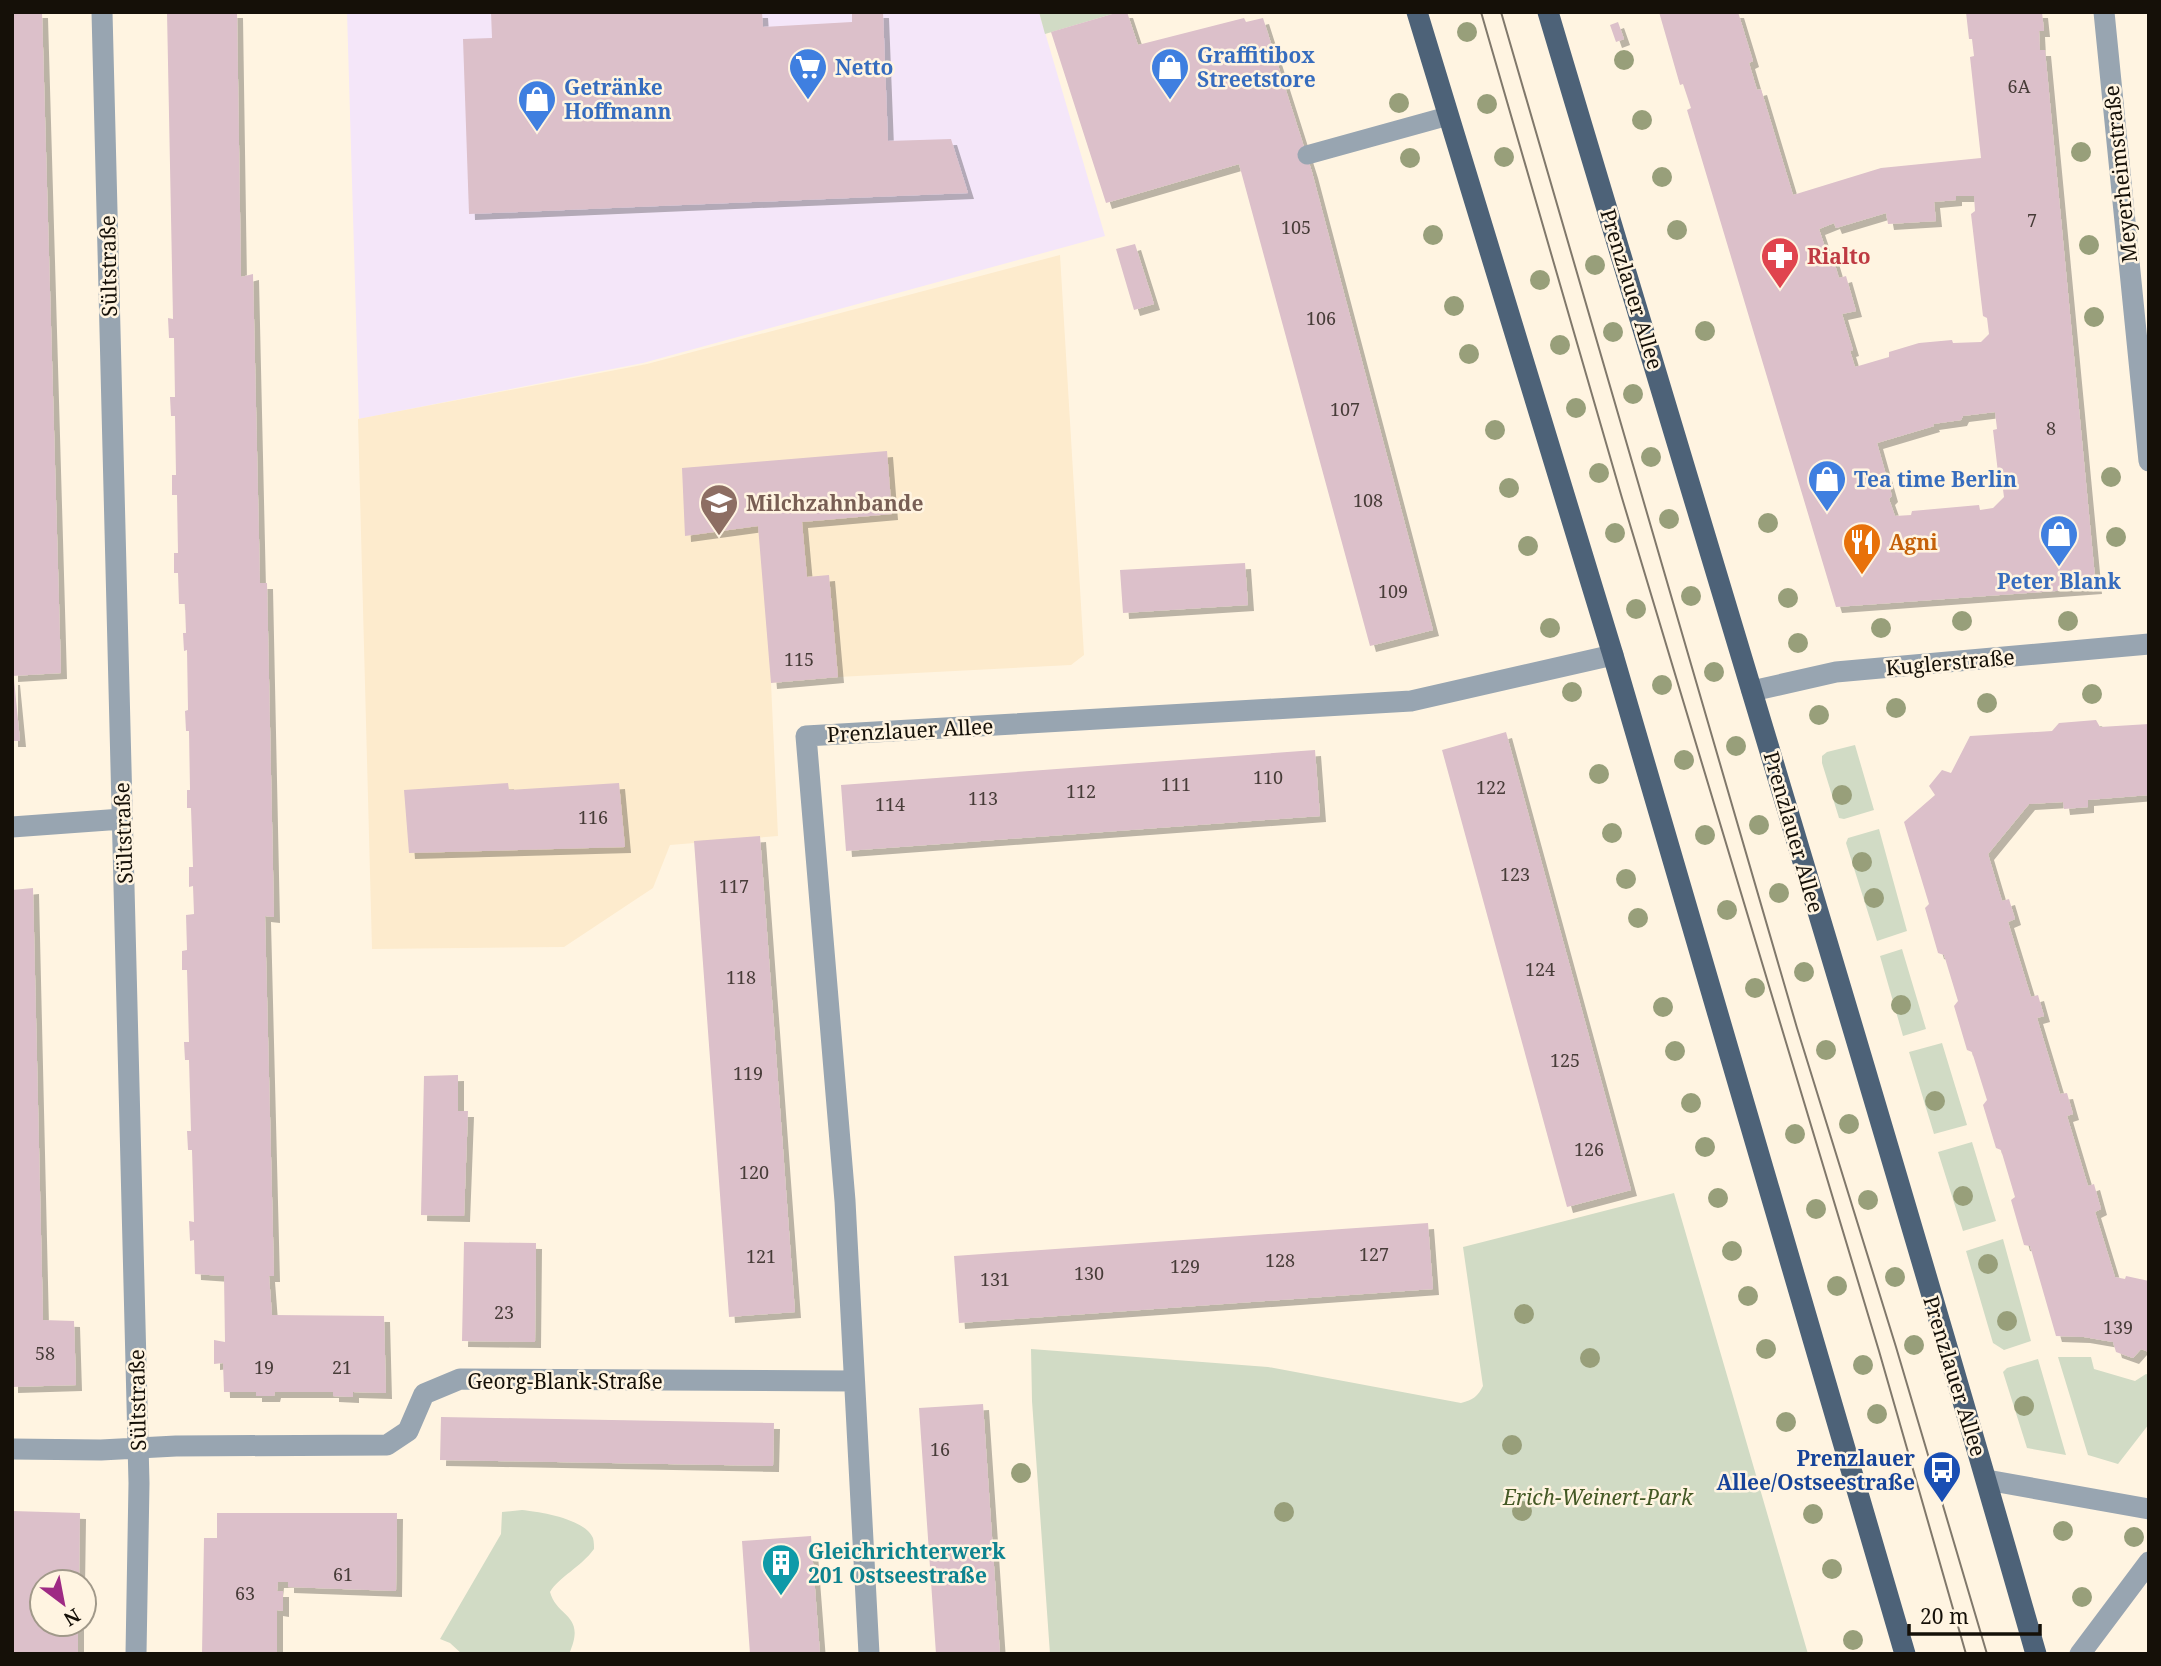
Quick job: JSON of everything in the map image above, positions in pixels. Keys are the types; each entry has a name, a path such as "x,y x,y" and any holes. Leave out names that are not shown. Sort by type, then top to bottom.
{"main road":[{"path":"1417,12 1614,655 1905,1654"},
{"name":"Prenzlauer Allee","path":"1548,12 1987,1480 2036,1654"}],"street":[{"name":"Sültstraße","path":"102,12 138,1449 136,1654"},
{"name":"Meyerheimstraße","path":"2104,12 2149,461"},
{"name":"Kuglerstraße","path":"1752,691 1836,672 2149,644"},
{"name":"Prenzlauer Allee","path":"869,1654 845,1201 806,736 1411,701 1614,655"},
{"path":"12,827 122,819"},
{"name":"Georg-Blank-Straße","path":"12,1449 387,1445 408,1431 424,1394 460,1380 854,1381"},
{"path":"1987,1480 2149,1509"},
{"path":"2080,1654 2149,1562"}],"lane":[{"path":"1307,155 1448,116"}],"shaded area":[{"path":"347,12 1039,12 1105,236 643,363 359,419"},
{"name":"Milchzahnbande","path":"1060,255 1084,655 1071,665 771,683 778,836 670,845 653,888 564,947 372,949 358,419 647,364"}],"green space":[{"path":"1039,12 1119,12 1045,34"},
{"path":"1855,745 1874,810 1844,819 1839,818 1822,756 1827,752"},
{"path":"1879,829 1907,931 1877,941 1846,843 1848,838"},
{"path":"1902,949 1926,1029 1903,1036 1880,956"},
{"path":"1942,1043 1967,1125 1934,1134 1909,1052"},
{"path":"1972,1142 1996,1221 1963,1231 1938,1152"},
{"name":"Erich-Weinert-Park","path":"1674,1193 1808,1654 1050,1654 1032,1401 1031,1349 1268,1367 1461,1403 1475,1397 1483,1386 1463,1247"},
{"path":"2003,1239 2031,1341 2004,1350 1993,1343 1966,1251"},
{"path":"2058,1357 2091,1357 2094,1369 2135,1381 2146,1374 2149,1375 2149,1424 2118,1464 2088,1455"},
{"path":"2038,1359 2066,1455 2027,1448 2003,1372 2007,1368"},
{"path":"522,1510 572,1521 588,1531 593,1538 594,1549 550,1592 558,1607 573,1624 574,1641 569,1654 462,1654 450,1643 440,1639 501,1534 502,1512"}],"building":[{"path":"12,12 42,12 61,673 12,676"},
{"path":"167,12 237,12 241,277 253,274 260,583 267,583 274,917 265,916 274,1276 269,1276 272,1315 384,1316 386,1393 353,1392 353,1397 333,1396 333,1392 275,1392 274,1396 256,1396 256,1392 224,1392 223,1363 214,1364 214,1340 225,1342 224,1276 195,1274 194,1240 190,1241 189,1221 194,1222 192,1150 188,1150 187,1131 191,1131 189,1060 185,1060 184,1042 189,1042 187,970 182,970 182,951 187,950 186,915 194,914 193,886 189,887 189,867 193,867 191,808 187,808 187,790 190,790 189,731 186,731 185,711 188,710 187,650 184,651 183,633 186,633 185,604 179,604 178,573 174,573 174,553 178,553 177,495 172,495 172,475 176,475 175,416 171,416 170,397 175,397 174,338 169,338 168,318 173,319"},
{"path":"491,12 762,12 763,27 852,22 852,12 883,12 888,141 951,139 968,193 469,214 463,39 492,38"},
{"path":"1127,12 1138,45 1244,18 1246,22 1263,18 1312,172 1433,630 1370,646 1239,164 1106,203 1051,32"},
{"path":"1659,12 1738,12 1753,61 1749,63 1757,90 1761,89 1793,195 1881,168 1981,158 1970,57 1974,56 1966,12 2042,12 2044,31 2039,31 2040,50 2045,50 2096,588 1836,607 1687,110 1691,108 1683,84 1680,85","holes":["1956,196 1974,196 1975,211 1971,214 1983,316 1987,318 1989,334 1981,342 1953,343 1952,340 1919,343 1889,352 1889,357 1855,367 1850,351 1853,350 1842,314 1856,311 1846,276 1839,278 1832,255 1828,256 1819,229 1834,223 1836,228 1886,213 1888,224 1936,221 1934,202 1956,200","1995,412 1997,429 1993,430 1999,481 2002,482 2004,497 1993,508 1980,510 1979,505 1912,511 1911,515 1895,516 1877,443 1934,426 1933,424 1961,420 1963,416"]},
{"path":"1618,22 1624,39 1616,42 1610,25"},
{"path":"1135,244 1154,304 1134,310 1116,249"},
{"path":"887,451 892,514 802,522 807,577 829,575 838,677 771,683 758,526 685,536 682,468"},
{"path":"1245,563 1248,605 1123,613 1120,570"},
{"path":"14,679 20,741 12,741"},
{"path":"2096,720 2100,727 2149,724 2149,795 2088,800 2088,807 2064,809 2063,802 2029,804 1988,854 2002,901 2009,899 2015,919 2008,922 2031,997 2038,995 2044,1016 2037,1018 2060,1094 2067,1093 2073,1114 2067,1116 2088,1186 2094,1184 2101,1209 2095,1212 2115,1277 2125,1279 2126,1276 2149,1281 2149,1352 2141,1349 2133,1358 2116,1352 2113,1342 2056,1336 2030,1246 2024,1245 2011,1200 2015,1197 2001,1150 1996,1148 1983,1105 1987,1100 1972,1052 1967,1050 1954,1006 1958,1001 1944,955 1938,953 1925,908 1929,904 1904,822 1935,795 1929,786 1942,770 1951,773 1970,736 2052,731 2059,723"},
{"path":"1506,732 1631,1190 1567,1207 1442,750"},
{"path":"1315,750 1320,816 846,851 841,785"},
{"path":"508,783 509,790 619,783 625,847 409,853 404,790"},
{"path":"760,836 795,1312 729,1317 694,841"},
{"path":"33,888 43,1320 74,1321 76,1385 12,1387 12,890"},
{"path":"458,1075 458,1111 468,1111 464,1216 421,1215 424,1076"},
{"path":"1428,1223 1433,1289 959,1323 954,1256"},
{"path":"464,1242 536,1243 535,1342 462,1341"},
{"path":"983,1404 1000,1654 936,1654 919,1408"},
{"path":"441,1417 774,1423 773,1466 440,1460"},
{"path":"12,1511 80,1513 79,1568 28,1568 28,1638 78,1638 78,1654 12,1654"},
{"path":"217,1513 397,1513 396,1591 288,1587 288,1582 278,1582 277,1591 283,1591 283,1611 277,1610 277,1654 202,1654 204,1538 217,1538"},
{"name":"Gleichrichterwerk 201 Ostseestraße","path":"811,1536 820,1654 750,1654 742,1541"}],"tram line":[{"path":"1481,12 1622,498 1879,1351 1966,1654"},
{"path":"1501,12 1797,1028 1987,1654"}],"place":[{"name":"Netto","path":"808,101"},
{"name":"Graffitibox Streetstore","path":"1170,101"},
{"name":"Getränke Hoffmann","path":"537,133"},
{"name":"Rialto","path":"1780,290"},
{"name":"Tea time Berlin","path":"1827,513"},
{"name":"Milchzahnbande","path":"719,537"},
{"name":"Peter Blank","path":"2059,568"},
{"name":"Agni","path":"1862,576"},
{"name":"Prenzlauer Allee/Ostseestraße","path":"1942,1504"},
{"name":"Gleichrichterwerk 201 Ostseestraße","path":"781,1597"}]}
